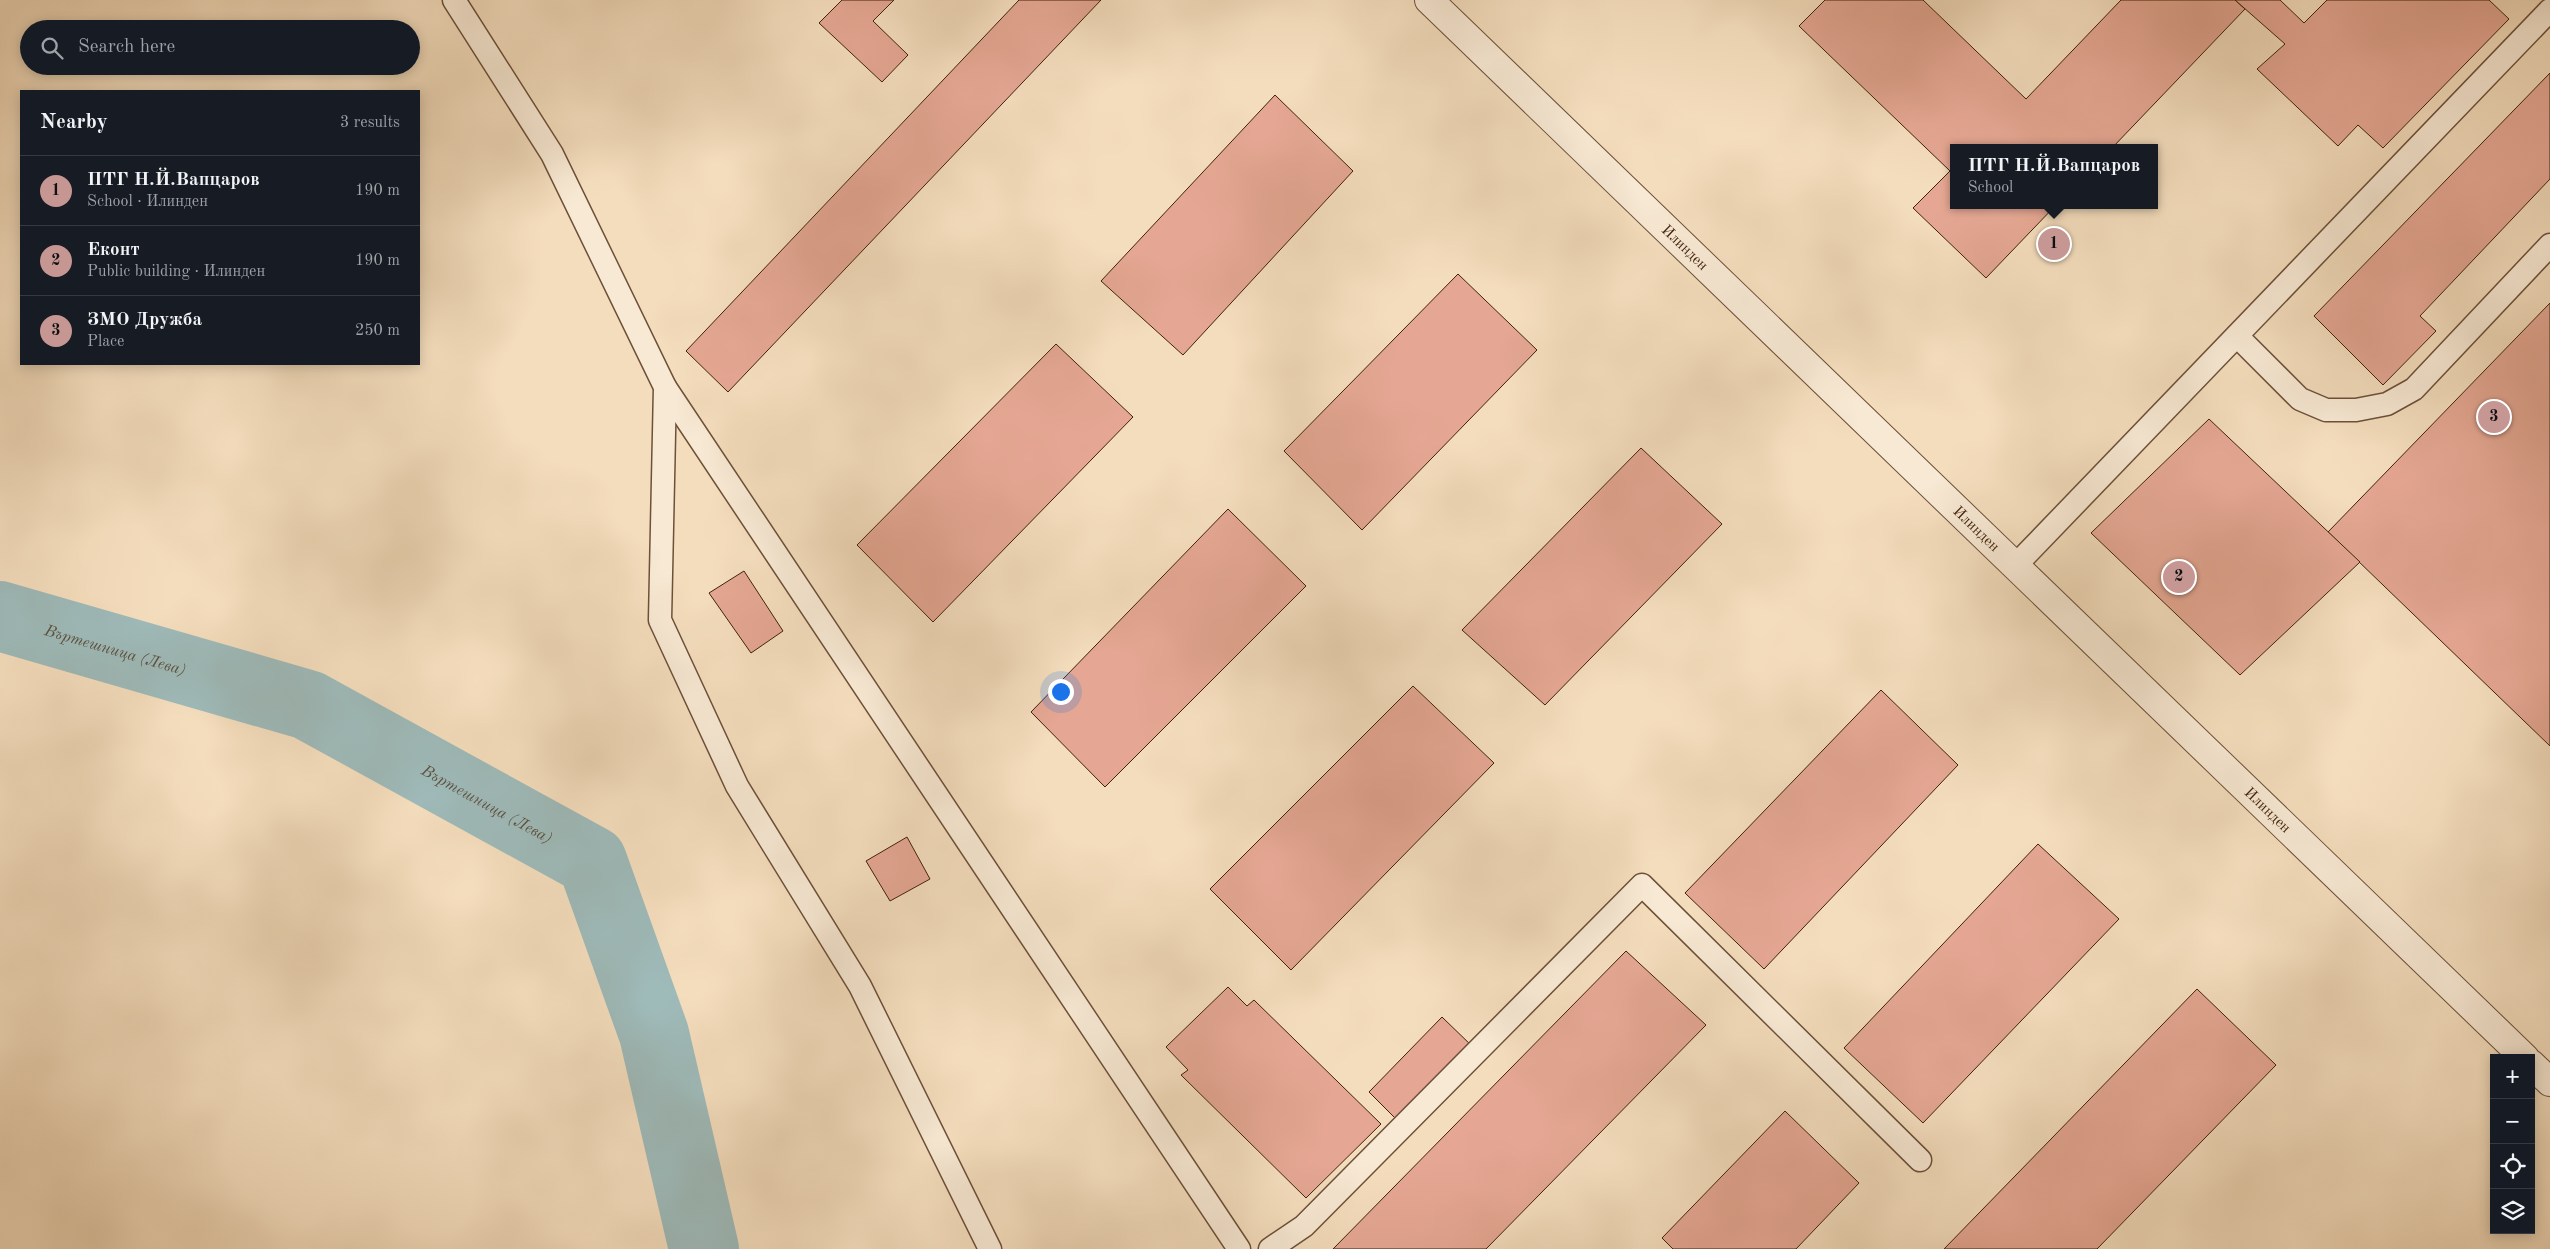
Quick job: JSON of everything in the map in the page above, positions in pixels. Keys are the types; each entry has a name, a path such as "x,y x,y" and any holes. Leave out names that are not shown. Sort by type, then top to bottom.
{"street":[{"name":"Илинден","path":"1429,0 2521,1054"},
{"path":"2535,1068 2550,1082"}],"lane":[{"path":"454,0 552,154 665,387 1239,1249"},
{"path":"2015,566 2550,10"},
{"path":"2237,336 2300,399 2326,410 2356,410 2387,404 2414,389 2550,245"},
{"path":"665,387 660,620 737,786 860,986 990,1249"},
{"path":"1270,1249 1304,1226 1642,885 1920,1160"}],"building":[{"path":"842,0 894,0 873,21 908,55 882,82 819,23"},
{"path":"1019,0 1101,0 728,392 686,351"},
{"path":"1825,0 1923,0 2026,99 2121,0 2235,0 2245,9 2116,144 1950,144 1950,171 1799,26"},
{"path":"2235,0 2280,0 2304,23 2327,0 2489,0 2509,19 2383,148 2358,125 2338,146 2257,69 2285,44"},
{"path":"2550,73 2550,179 2420,316 2436,331 2383,385 2314,316"},
{"path":"1275,95 1353,171 1183,355 1101,281"},
{"path":"1950,171 1950,209 2052,209 1986,278 1913,208"},
{"path":"1458,274 1537,350 1362,530 1284,451"},
{"path":"2550,303 2550,746 2328,532"},
{"path":"1056,344 1133,417 933,622 857,545"},
{"path":"2209,419 2360,562 2240,675 2091,533"},
{"path":"1641,448 1722,524 1545,705 1462,630"},
{"path":"1228,509 1306,586 1105,787 1031,712"},
{"path":"744,571 783,631 751,653 709,593"},
{"path":"1413,686 1494,763 1291,970 1210,889"},
{"path":"1881,690 1958,765 1764,969 1685,893"},
{"path":"907,837 930,879 890,901 866,861"},
{"path":"2038,844 2119,919 1923,1123 1844,1048"},
{"path":"1626,951 1706,1025 1486,1249 1333,1249"},
{"path":"1228,987 1247,1006 1254,1000 1381,1124 1306,1198 1181,1075 1188,1070 1166,1047"},
{"path":"2197,989 2276,1065 2097,1249 1944,1249"},
{"path":"1442,1017 1473,1047 1401,1124 1369,1092"},
{"path":"1785,1111 1859,1183 1796,1249 1673,1249 1662,1238"}],"waterway":[{"name":"Въртешница (Лева)","path":"0,616 308,705 592,861 654,1034 704,1249"}],"place":[{"name":"ПТГ Н.Й.Вапцаров","path":"2054,244"},
{"name":"ЗМО Дружба","path":"2494,417"},
{"name":"Еконт","path":"2179,577"}]}
